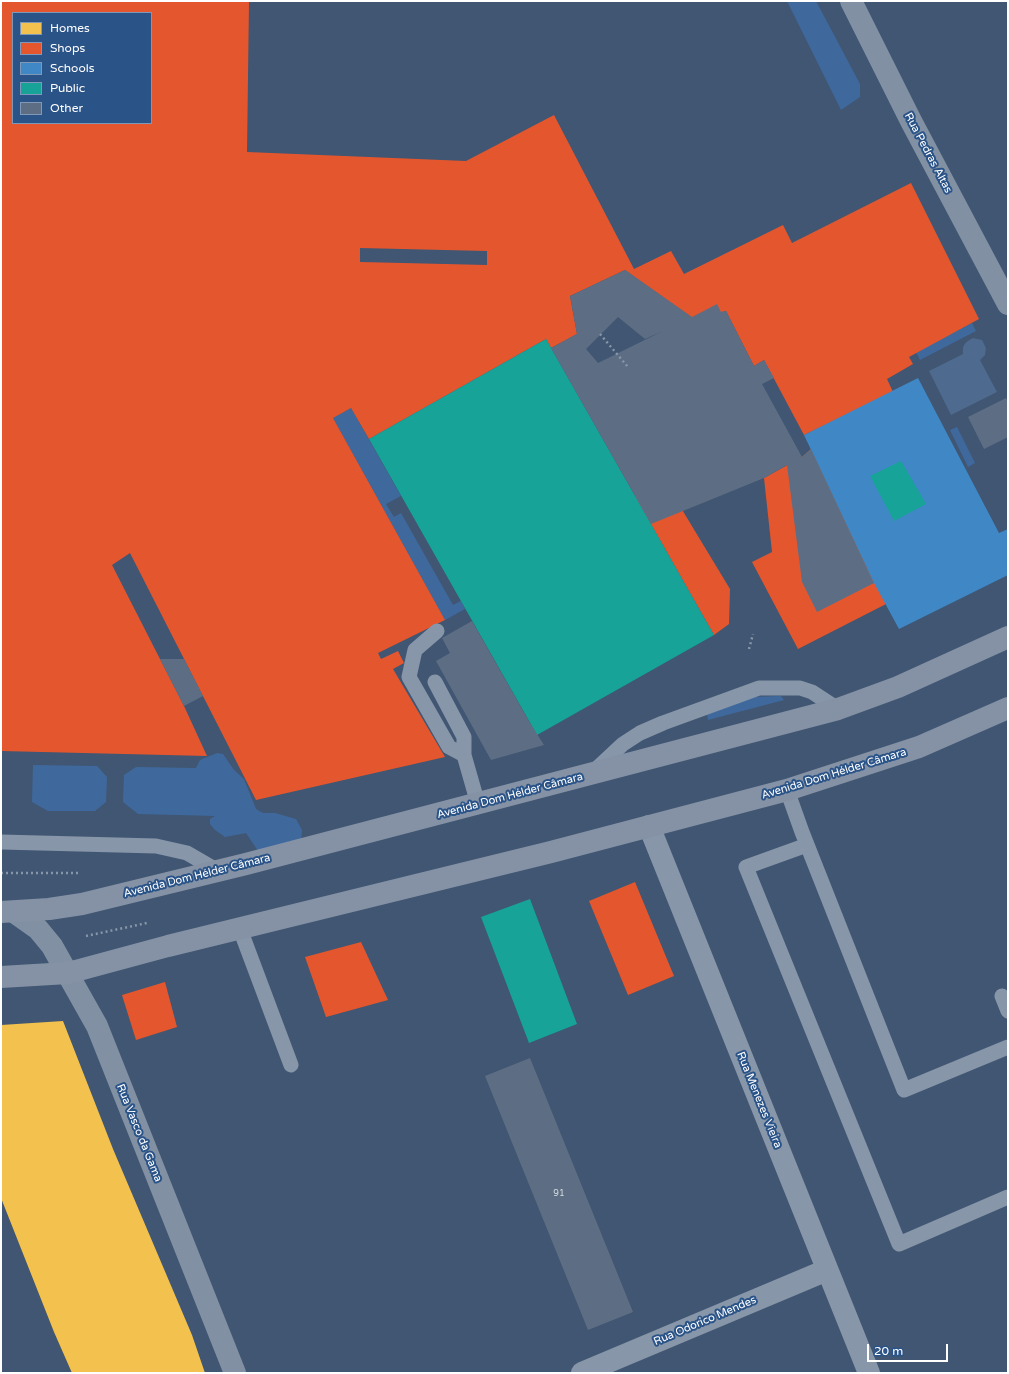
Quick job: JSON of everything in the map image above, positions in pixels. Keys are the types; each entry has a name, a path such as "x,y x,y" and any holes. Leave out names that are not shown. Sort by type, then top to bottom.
{"main road":[{"name":"Avenida Dom Hélder Câmara","path":"5,909 49,909 82,904 218,872 838,709 898,687 1008,637"},
{"name":"Avenida Dom Hélder Câmara","path":"1,977 68,973 787,790 919,747 1008,708"}],"street":[{"name":"Rua Pedras Altas","path":"852,1 914,127 1008,304"},
{"name":"Rua Menezes Vieira","path":"649,826 869,1373"},
{"name":"Rua Vasco da Gama","path":"5,909 38,929 52,946 97,1026 235,1373"},
{"name":"Rua Odorico Mendes","path":"582,1373 828,1270"}],"lane":[{"path":"436,631 415,650 408,677 450,747 464,755"},
{"path":"435,682 464,738 464,755 478,804"},
{"path":"590,775 623,744 640,733 663,723 759,688 800,688 812,692 838,709"},
{"path":"787,790 807,845 904,1090 1008,1047"},
{"path":"1,842 156,846 187,853 218,872"},
{"path":"807,845 746,866 898,1244 1008,1197"},
{"path":"240,929 291,1065"},
{"path":"1002,996 1008,1010"}],"path":[{"path":"600,334 628,366"},
{"path":"749,649 754,634"},
{"path":"1,873 80,873"}],"shaded area":[{"path":"787,1 816,1 860,84 860,97 841,110"},
{"path":"972,323 976,331 920,360 916,352"},
{"path":"973,338 982,340 986,348 985,355 980,360 997,392 951,415 929,371 963,354 965,344"},
{"path":"351,408 401,496 386,504 394,517 401,513 453,605 461,601 465,609 445,620 333,418"},
{"path":"957,427 975,463 968,467 950,430"},
{"path":"781,696 784,700 708,720 707,714 751,697"},
{"path":"217,753 223,754 234,770 244,779 256,809 263,813 275,813 296,819 302,830 301,843 262,857 246,833 225,837 215,830 210,824 210,819 215,816 138,814 123,802 124,775 136,767 196,768 200,760"},
{"path":"33,765 97,766 107,777 106,802 95,811 48,811 32,802"}],"building: Homes":[{"path":"63,1021 113,1149 192,1335 205,1373 72,1373 54,1332 1,1198 1,1025"}],"building: Shops":[{"path":"1,1 249,1 247,152 466,161 554,115 634,269 671,251 684,274 783,225 792,243 911,183 979,319 909,357 913,364 887,379 893,392 804,435 764,360 754,366 726,311 694,319 625,270 570,296 577,334 551,348 546,339 369,439 351,408 333,418 445,620 378,653 381,659 398,651 404,663 393,669 445,757 256,800 130,553 112,565 184,706 207,756 1,751","holes":["360,248 487,251 487,265 360,262"]},
{"path":"811,449 886,604 798,649 752,562 772,552 764,478 802,457"},
{"path":"666,478 678,503 730,589 729,624 714,635 635,496"},
{"path":"635,882 674,976 628,995 589,901"},
{"path":"361,942 388,1000 326,1017 305,957"},
{"path":"165,982 177,1027 136,1040 122,995"}],"building: Schools":[{"path":"918,378 999,533 1008,529 1008,575 899,629 874,583 804,435"}],"building: Public":[{"path":"546,339 714,635 537,735 369,439"},
{"path":"901,461 926,504 894,521 870,476"},
{"path":"530,899 577,1024 529,1043 481,917"}],"building: Other":[{"path":"625,270 692,317 717,304 721,312 726,311 754,366 764,360 774,378 762,384 802,457 811,449 874,583 817,612 802,582 787,465 764,478 651,524 551,348 577,334 570,296","holes":["618,317 645,339 663,331 598,363 586,349"]},
{"path":"1006,398 1008,402 1008,437 984,449 968,417"},
{"path":"472,621 544,745 491,760 436,661 450,653 442,638"},
{"path":"160,659 184,659 203,696 184,706"},
{"path":"530,1058 633,1312 588,1330 485,1076"}]}
